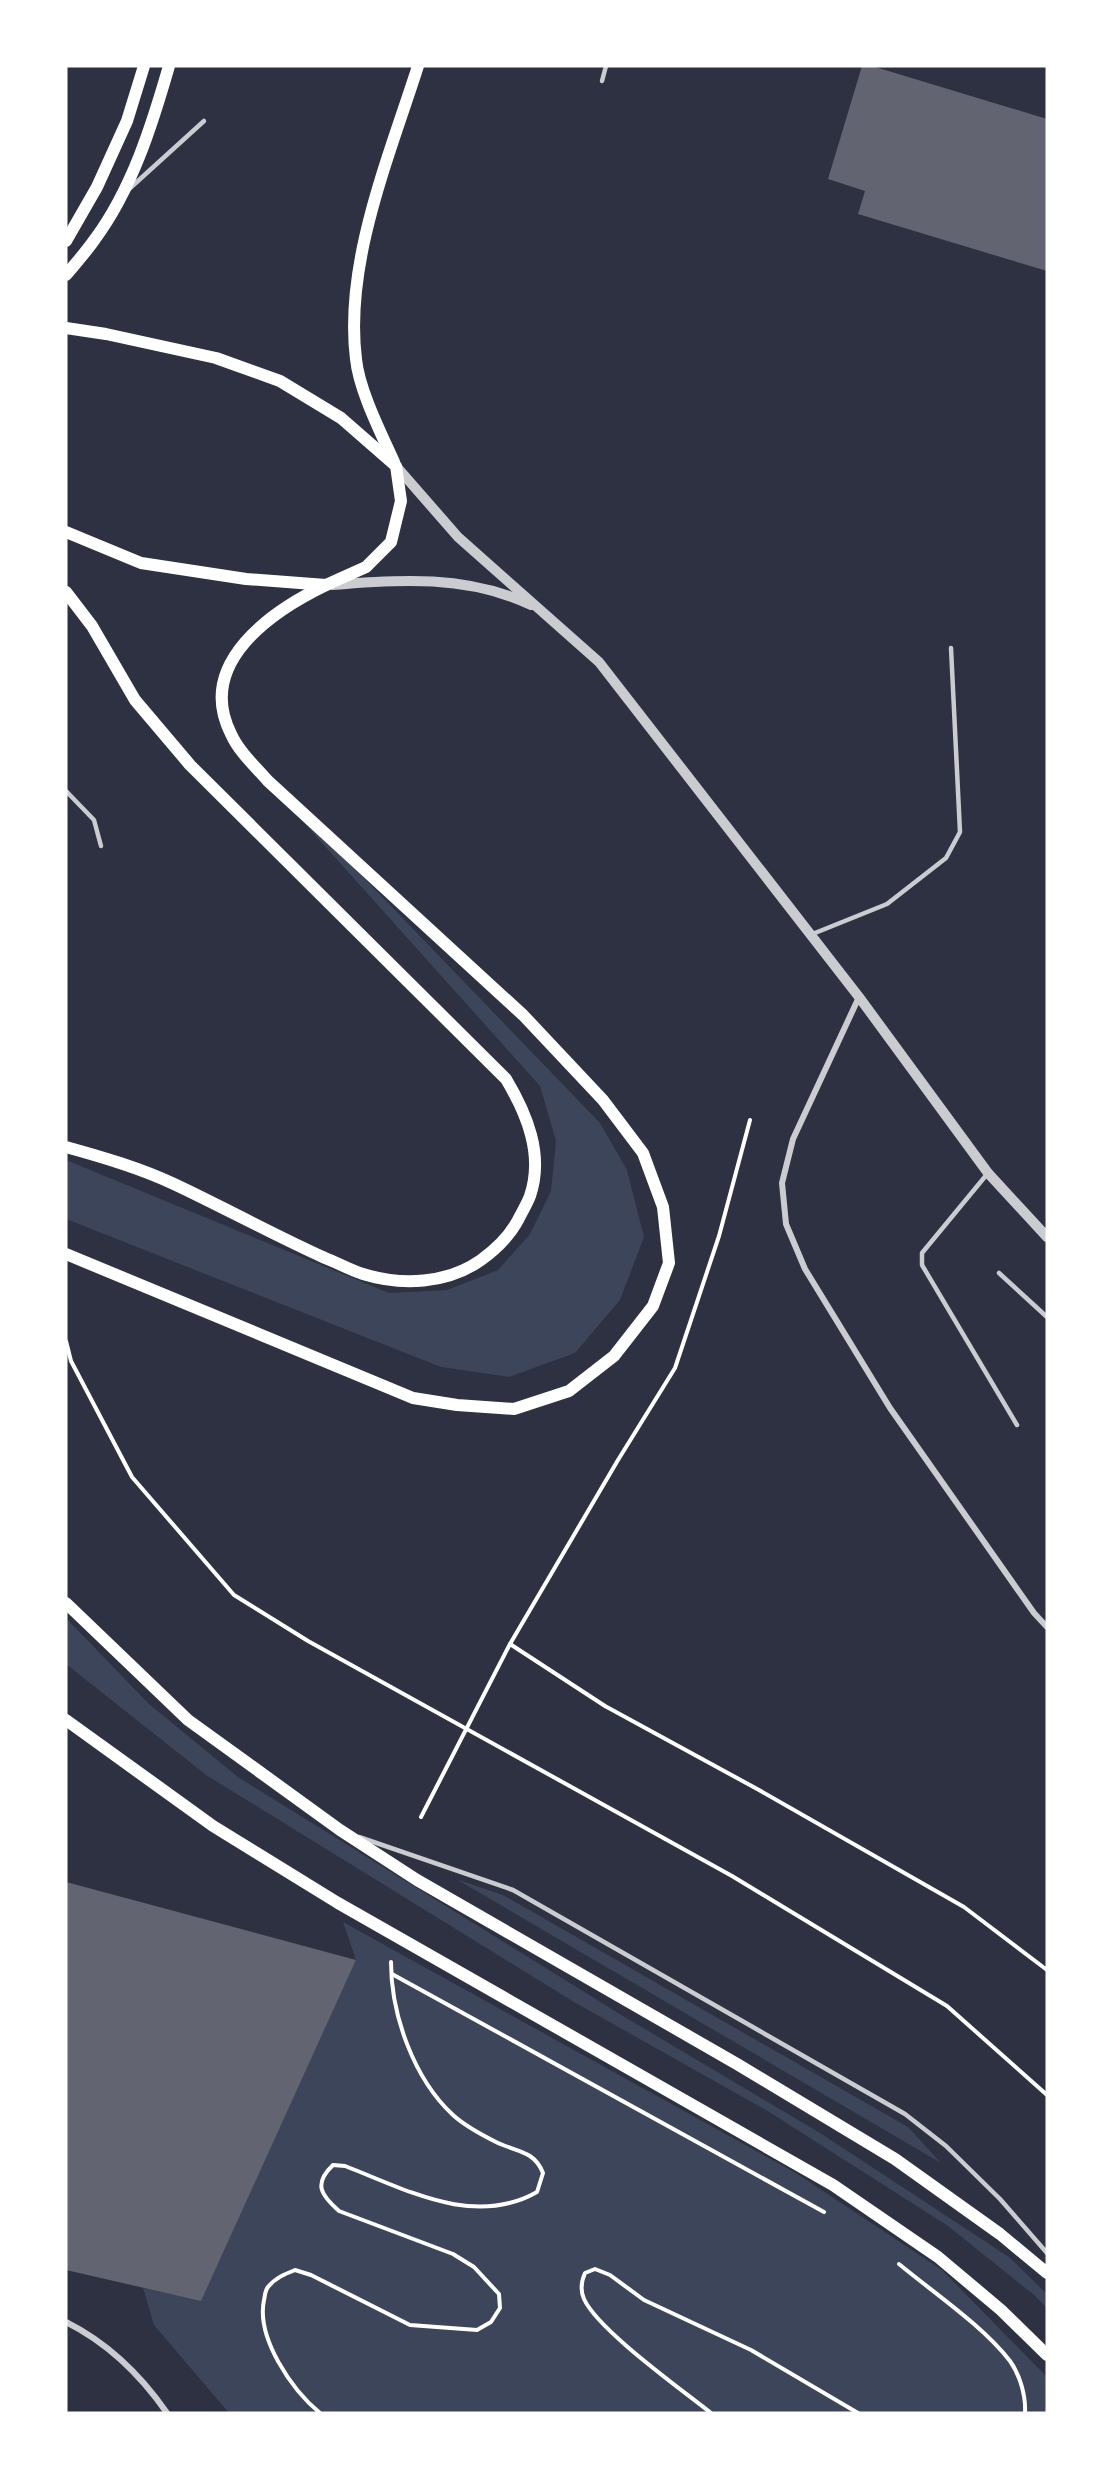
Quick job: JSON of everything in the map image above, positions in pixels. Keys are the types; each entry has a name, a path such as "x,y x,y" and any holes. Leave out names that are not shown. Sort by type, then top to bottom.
{"main road":[{"path":"66,241 97,187 118,140 144,66"},
{"path":"66,275 96,238 119,199 150,130 169,66"},
{"path":"66,1254 413,1398 457,1405 514,1409 568,1391 614,1356 653,1306 669,1263 663,1207 643,1153 603,1100 523,1016 268,781 238,747 230,732 223,708 224,679 238,648 269,619 296,600 366,567 391,542 401,501 396,466 373,416 356,361 354,297 364,238 418,66"},
{"path":"66,328 106,334 216,358 280,381 341,418 396,466"},
{"path":"66,532 141,563 246,579 326,585"},
{"path":"66,592 92,626 135,700 190,765 506,1079 524,1109 531,1134 535,1167 530,1196 515,1225 498,1247 474,1264 448,1277 411,1282 364,1274 300,1247 172,1183 102,1157 66,1147"},
{"path":"66,1603 188,1720 340,1830 417,1880 896,2159 1000,2234 1047,2273"},
{"path":"66,1720 213,1826 338,1904 833,2185 938,2257 1001,2310 1047,2355"}],"street":[{"path":"396,466 458,537 599,662 859,997 988,1173 1047,1237"},
{"path":"326,585 395,579 434,580 495,592 542,610"},
{"path":"859,997 793,1139 782,1183 786,1224 805,1269 890,1408 1027,1603 1047,1627"},
{"path":"66,2322 88,2333 119,2357 151,2391 167,2413"}],"lane":[{"path":"602,81 606,66"},
{"path":"119,199 204,121"},
{"path":"810,935 887,904 946,858 960,832 951,648"},
{"path":"66,791 94,820 101,846"},
{"path":"988,1173 922,1252 922,1265 1017,1425"},
{"path":"999,1273 1047,1317"},
{"path":"340,1830 513,1890 904,2114 946,2146 1000,2199 1047,2253"}],"path":[{"path":"421,1817 510,1644 675,1368 719,1236 750,1120"},
{"path":"66,1341 71,1361 132,1477 234,1595 308,1641 732,1876 947,2006 1047,2095"},
{"path":"510,1644 605,1706 759,1790 964,1907 1047,1970"},
{"path":"320,2413 282,2368 266,2338 262,2309 266,2288 279,2277 295,2270 311,2275 410,2325 477,2330 491,2322 500,2308 499,2294 488,2280 460,2258 339,2211 321,2190 323,2175 333,2165 345,2166 445,2204 471,2208 519,2202 537,2192 543,2173 539,2162 526,2153 499,2144 455,2117 439,2101 421,2077 397,2014 391,1973 392,1934"},
{"path":"391,1973 826,2213"},
{"path":"895,2260 985,2335 1011,2362 1026,2397 1025,2413"},
{"path":"711,2413 601,2320 584,2299 580,2284 585,2273 595,2269 610,2275 644,2300 751,2350 858,2413"}],"shaded area":[{"path":"211,719 600,1123 627,1170 644,1237 620,1300 575,1353 509,1377 441,1367 66,1219 66,1160 389,1293 447,1290 498,1270 530,1234 551,1191 556,1141 540,1086"},
{"path":"66,1618 149,1704 238,1777 623,2016 820,2133 1009,2257 1047,2294 1047,2308 948,2226 766,2110 574,2002 206,1775 66,1664"},
{"path":"456,1879 503,1895 908,2127 941,2163"},
{"path":"343,1922 796,2173 942,2270 1047,2377 1047,2413 229,2413 154,2325 143,2288 201,2300 356,1960"}],"building":[{"path":"862,66 872,66 1047,119 1047,271 858,214 865,191 828,179"},
{"path":"66,1882 356,1960 201,2301 66,2270"}]}
